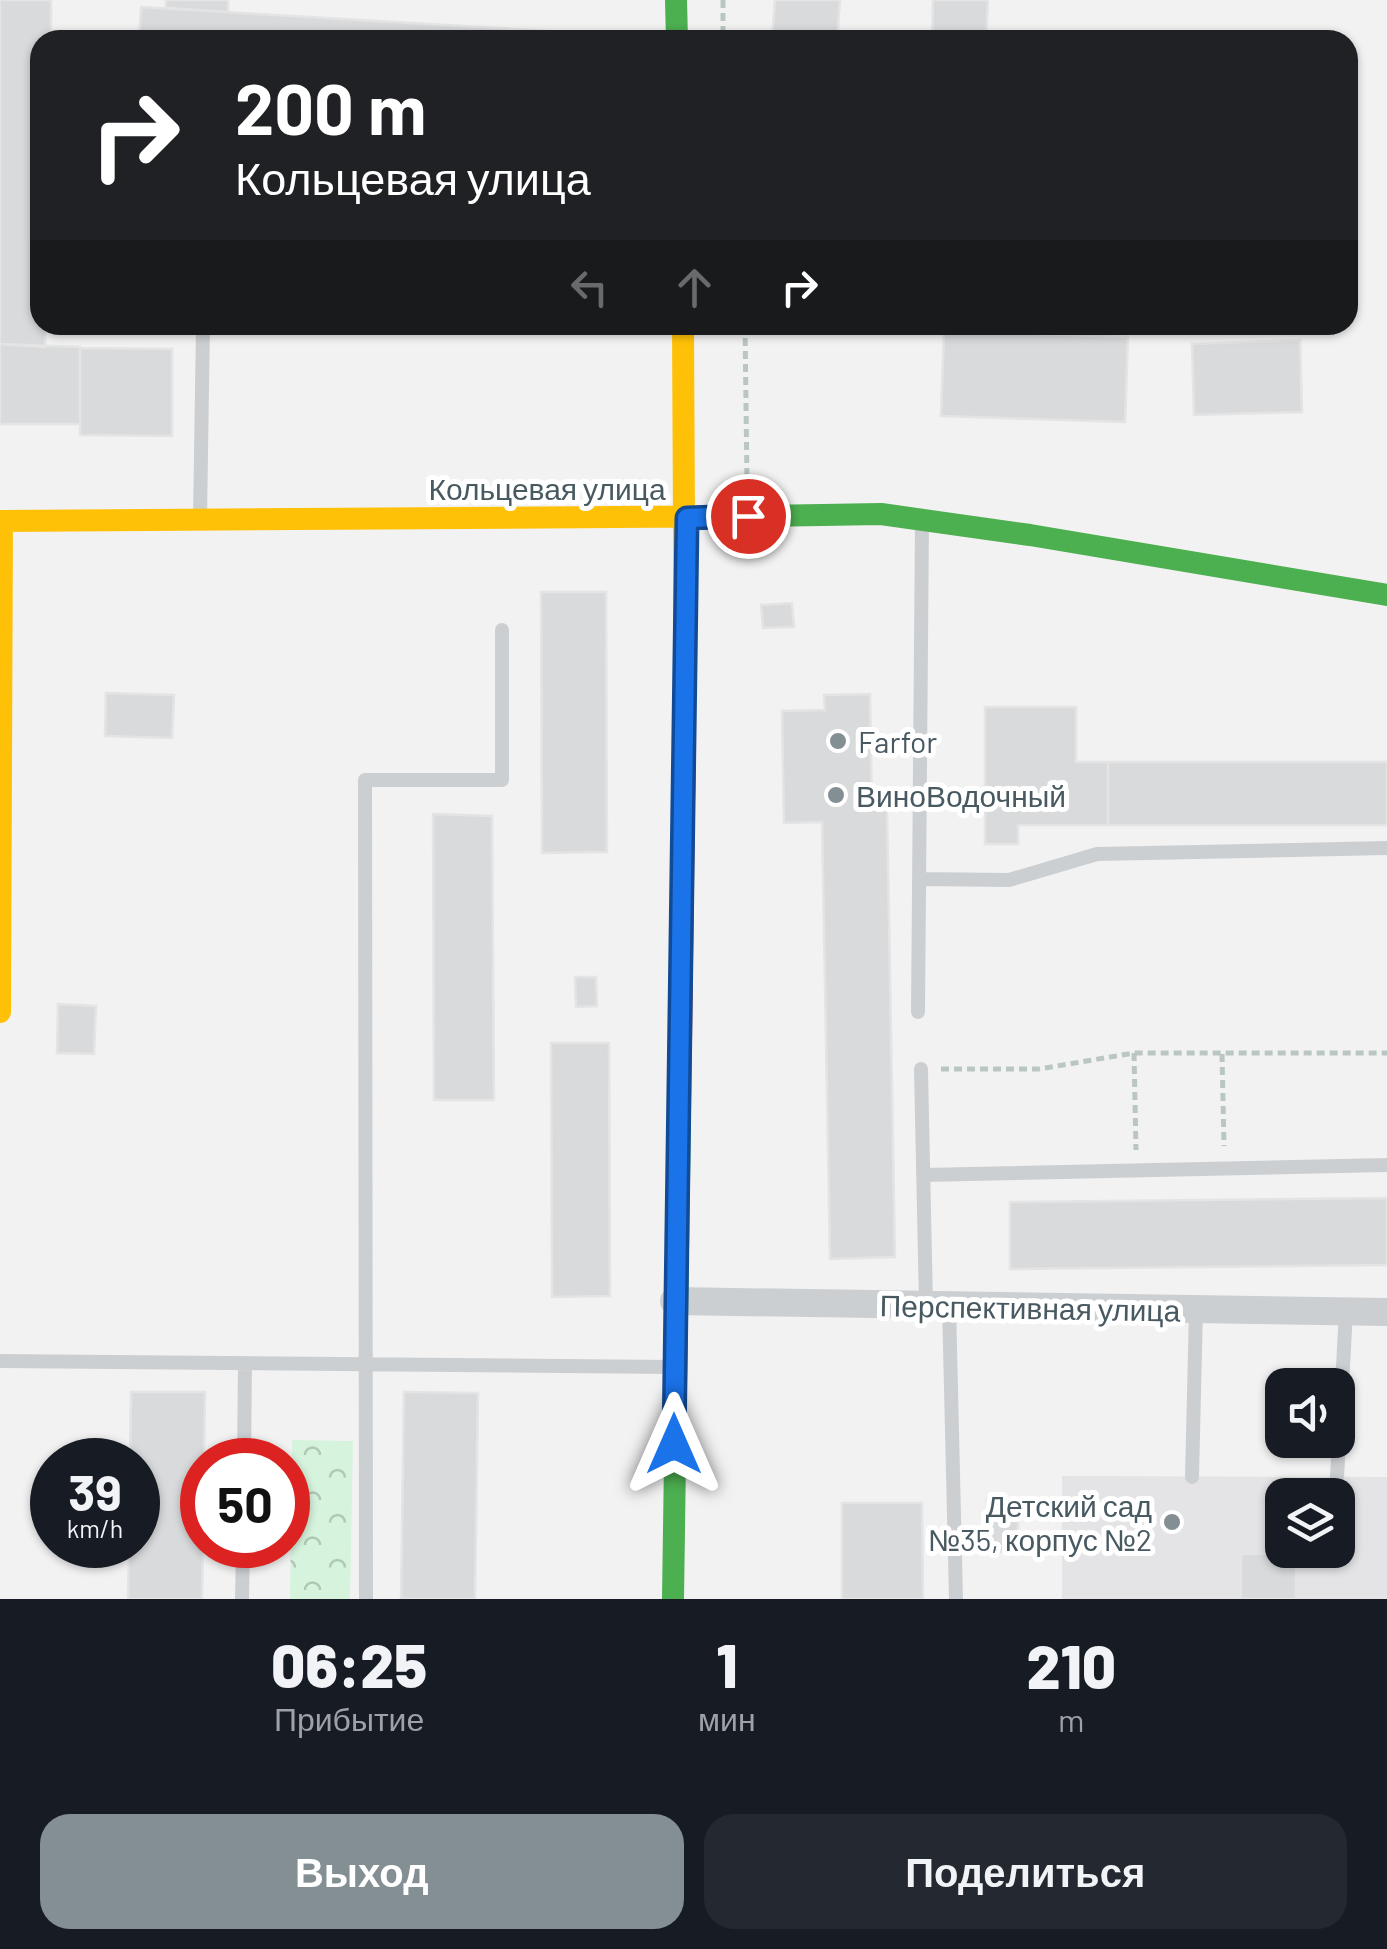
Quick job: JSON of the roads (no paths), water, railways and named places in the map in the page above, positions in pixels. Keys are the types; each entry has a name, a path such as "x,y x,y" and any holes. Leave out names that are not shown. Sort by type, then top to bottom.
{"street":[{"path":"676,0 677,30"},
{"path":"673,1599 687,518 683,335"},
{"name":"Кольцевая улица","path":"1,521 882,514 1387,595"},
{"path":"0,1012 1,521"},
{"name":"Перспективная улица","path":"674,1301 1387,1312"}],"lane":[{"path":"200,520 203,335"},
{"path":"918,1012 922,520"},
{"path":"366,1599 365,780 502,780 502,630"},
{"path":"918,880 1009,880 1097,854 1387,848"},
{"path":"921,1069 923,1175 937,1305 956,1599"},
{"path":"923,1175 1387,1166"},
{"path":"1192,1476 1196,1309"},
{"path":"1337,1477 1346,1311"},
{"path":"0,1361 674,1367"},
{"path":"244,1438 245,1363"},
{"path":"242,1599 243,1568"}],"place":[{"name":"Farfor","path":"838,741"},
{"name":"ВиноВодочный","path":"836,795"},
{"name":"Детский сад №35, корпус №2","path":"1172,1522"}]}
